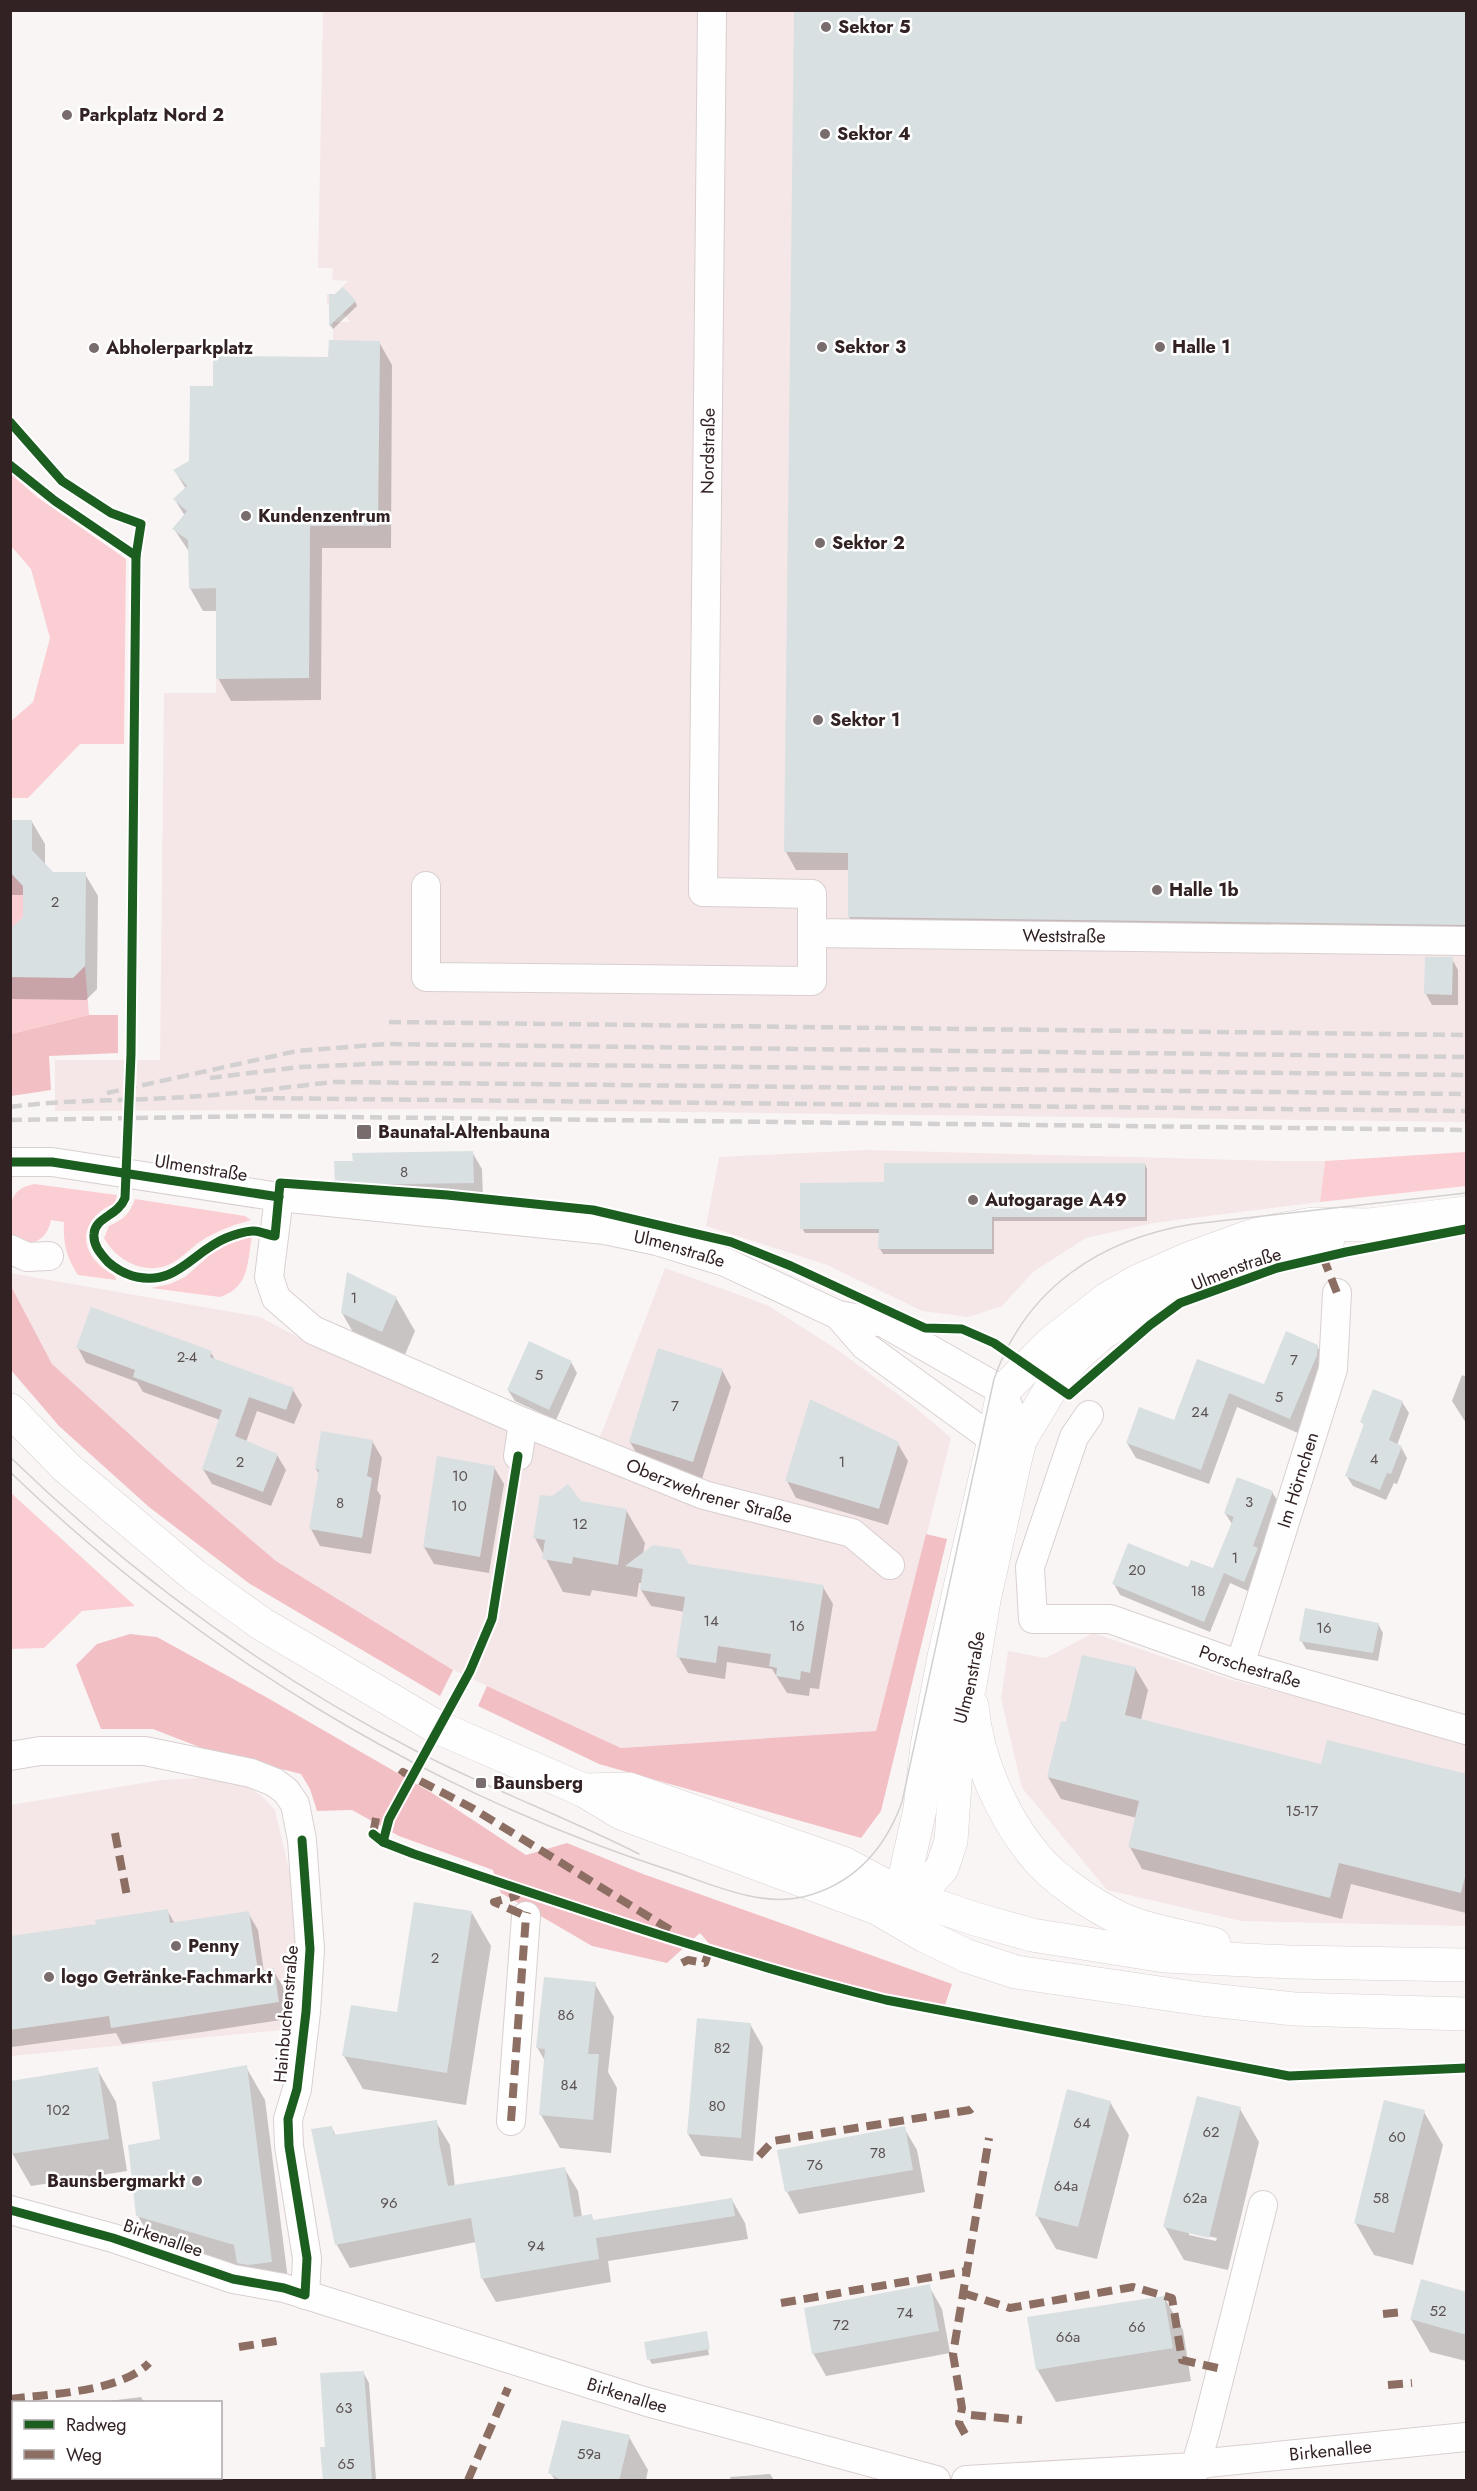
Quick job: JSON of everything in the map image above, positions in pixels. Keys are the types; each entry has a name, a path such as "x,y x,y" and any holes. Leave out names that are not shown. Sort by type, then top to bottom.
{"main road":[{"name":"Ulmenstraße","path":"889,1901 926,1886 942,1868 951,1841 959,1725 970,1685 1007,1440 1003,1391 1051,1343 1107,1299 1138,1281 1188,1259 1251,1236 1313,1224 1369,1225 1467,1213"},
{"name":"Ulmenstraße","path":"889,1901 920,1809 927,1746 944,1657 1007,1440 1076,1356 1101,1334 1129,1315 1187,1286 1245,1264 1369,1225"},
{"path":"10,1410 67,1468 195,1576 262,1624 435,1726 583,1790 629,1789 843,1863 889,1901 925,1936 967,1956 1016,1972 1201,1999 1294,2009 1467,2014"},
{"path":"970,1685 974,1732 991,1782 1013,1825 1037,1858 1068,1886 1118,1917 1173,1934 1289,1962"},
{"path":"889,1901 975,1919 1032,1935 1164,1956 1289,1962 1467,1965"}],"street":[{"name":"Nordstraße","path":"712,10 703,892 812,894 812,933"},
{"path":"426,886 426,977 812,981 812,933"},
{"name":"Weststraße","path":"812,933 1467,941"},
{"name":"Ulmenstraße","path":"10,1162 52,1162 279,1197 605,1230 657,1241 725,1262 838,1315 884,1323 1003,1391"},
{"name":"Oberzwehrener Straße","path":"279,1197 269,1277 276,1298 313,1330 523,1422 704,1495 852,1533 890,1565"},
{"path":"10,1249 27,1257 49,1256"},
{"name":"Im Hörnchen","path":"1240,1665 1333,1369 1337,1293"},
{"name":"Ulmenstraße","path":"838,1315 865,1346 1007,1440"},
{"name":"Porschestraße","path":"1089,1415 1074,1437 1029,1567 1033,1619 1110,1619 1240,1665 1467,1730"},
{"path":"518,1456 523,1422"},
{"name":"Hainbuchenstraße","path":"10,1756 62,1751 145,1751 251,1773 274,1782 286,1791 295,1804 302,1840 310,1950 297,2089 288,2119 289,2146 306,2258 305,2295"},
{"path":"511,2121 526,1916"},
{"path":"1192,2474 1205,2434 1263,2205"},
{"name":"Birkenallee","path":"10,2210 113,2238 234,2279 284,2288 647,2402 936,2481"},
{"name":"Birkenallee","path":"966,2481 1192,2474 1207,2463 1467,2437"}],"shaded area":[{"path":"323,11 1466,11 1466,1122 445,1109 55,1111 55,1060 160,1060 164,693 216,693 216,679 309,678 310,526 327,525 329,340 333,340 333,322 350,322 336,305 327,305 327,294 335,294 348,281 332,280 333,268 318,268"},
{"path":"11,474 37,497 126,559 124,744 80,744 28,798 11,798 11,721 33,702 50,638 31,569 11,546"},
{"path":"11,873 23,886 23,917 11,929"},
{"path":"85,966 89,1015 11,1034 11,977"},
{"path":"89,1015 118,1015 118,1053 49,1056 51,1090 11,1096 11,1034"},
{"path":"865,1150 1325,1161 1320,1202 1153,1223 1086,1238 1033,1272 1002,1306 968,1317 922,1311 827,1265 706,1226 719,1157"},
{"path":"1466,1152 1466,1186 1320,1202 1325,1161"},
{"path":"34,1184 117,1195 115,1203 102,1210 93,1219 86,1239 88,1249 94,1259 115,1276 116,1280 78,1275 66,1250 64,1222 51,1220 45,1234 36,1241 24,1242 11,1234 11,1209 14,1196 18,1191"},
{"path":"135,1199 245,1216 251,1220 210,1236 174,1262 164,1266 145,1268 126,1261 110,1247 104,1238 109,1226 125,1216"},
{"path":"252,1236 245,1273 237,1287 230,1293 220,1297 151,1288 170,1284 185,1277 210,1255 227,1245"},
{"path":"665,1268 767,1305 835,1348 911,1404 951,1438 877,1731 621,1748 453,1670 276,1561 167,1468 52,1364 11,1286 10,1273 260,1317 328,1353 590,1463"},
{"path":"11,1286 52,1364 167,1468 276,1561 453,1670 440,1696 250,1584 149,1507 59,1426 11,1370"},
{"path":"10,1492 135,1606 82,1611 44,1648 11,1649"},
{"path":"926,1534 947,1539 881,1811 861,1838 599,1764 478,1706 487,1686 621,1748 876,1731"},
{"path":"1093,1633 1232,1680 1461,1739 1466,1724 1466,1926 1241,1921 1107,1890 1022,1788 1001,1699 1008,1651 1046,1658"},
{"path":"130,1634 157,1637 266,1697 432,1793 526,1855 567,1843 643,1874 952,1984 943,2011 876,1997 718,1954 700,1933 667,1963 592,1946 501,1893 493,1870 399,1836 352,1810 317,1811 310,1789 301,1774 207,1750 153,1729 101,1729 76,1665 97,1644"},
{"path":"216,1777 241,1782 262,1796 275,1810 293,1886 299,1977 292,2029 11,2056 11,1805 161,1780"}],"building":[{"name":"Halle 1","path":"794,10 1467,10 1467,925 848,917 848,853 784,852"},
{"path":"343,287 356,301 329,326 329,294 335,294"},
{"name":"Kundenzentrum","path":"329,340 380,341 378,526 310,526 309,678 216,679 216,588 189,589 188,540 172,529 187,511 173,499 187,486 173,470 189,461 190,386 213,386 213,356 328,357"},
{"path":"10,820 32,820 32,850 53,872 86,872 85,966 73,978 10,977 10,929 23,917 23,886 10,872"},
{"path":"1425,957 1453,957 1452,995 1424,994"},
{"path":"473,1151 474,1183 335,1185 334,1161 353,1161 352,1153"},
{"name":"Autogarage A49","path":"884,1163 1145,1163 1145,1217 992,1217 992,1249 878,1249 879,1229 800,1229 800,1183 884,1182"},
{"path":"347,1272 397,1297 382,1332 341,1313"},
{"path":"91,1307 212,1351 210,1357 294,1388 286,1410 249,1397 235,1436 278,1454 263,1492 202,1469 222,1410 133,1377 135,1370 76,1348"},
{"path":"1286,1331 1318,1345 1317,1355 1290,1419 1229,1393 1201,1470 1126,1443 1139,1407 1174,1420 1197,1359 1264,1384"},
{"path":"529,1341 572,1361 549,1410 507,1390"},
{"path":"658,1348 723,1369 693,1462 629,1442"},
{"path":"1373,1389 1403,1401 1389,1440 1402,1446 1391,1474 1387,1473 1380,1490 1345,1476 1364,1424 1360,1422"},
{"path":"810,1399 899,1442 879,1509 785,1481"},
{"path":"321,1431 373,1440 367,1476 372,1478 362,1538 309,1529 319,1470 315,1469"},
{"path":"437,1456 495,1466 480,1557 423,1547"},
{"path":"1237,1477 1273,1491 1253,1546 1258,1548 1244,1582 1224,1573 1204,1622 1112,1584 1128,1543 1188,1567 1191,1560 1213,1568 1234,1517 1224,1513"},
{"path":"568,1484 581,1501 627,1509 618,1565 573,1557 572,1564 542,1559 545,1540 533,1538 540,1495 552,1496"},
{"path":"653,1545 680,1549 689,1564 824,1585 810,1673 801,1671 800,1680 776,1676 777,1668 769,1666 771,1654 718,1646 716,1663 676,1657 685,1597 640,1590 643,1569 625,1566"},
{"path":"1305,1608 1379,1623 1373,1653 1299,1641"},
{"path":"1082,1655 1136,1667 1125,1715 1321,1764 1327,1740 1467,1774 1467,1869 1461,1893 1339,1863 1330,1898 1128,1847 1139,1801 1047,1777 1061,1721 1066,1722"},
{"path":"414,1902 472,1911 447,2073 342,2056 351,2005 397,2012"},
{"name":"Penny","path":"168,1909 170,1923 249,1911 258,1971 274,1968 279,2002 111,2028 109,2016 10,2030 10,1936 96,1924 95,1920"},
{"path":"544,1977 596,1982 588,2054 599,2054 593,2120 539,2115 545,2049 536,2048"},
{"path":"697,2018 751,2023 741,2138 687,2134"},
{"name":"Baunsbergmarkt","path":"247,2065 272,2262 248,2265 237,2263 234,2245 136,2216 128,2145 160,2139 152,2082"},
{"path":"98,2067 109,2139 10,2154 10,2081"},
{"path":"1067,2089 1111,2101 1078,2227 1035,2216"},
{"path":"1197,2096 1241,2107 1209,2238 1163,2227"},
{"path":"1384,2100 1425,2110 1394,2233 1354,2223"},
{"path":"437,2120 448,2186 565,2167 574,2217 592,2214 593,2220 732,2198 735,2216 596,2238 599,2259 481,2279 471,2218 335,2245 311,2129 332,2126 334,2135"},
{"path":"905,2126 913,2170 785,2192 777,2150"},
{"path":"1421,2279 1467,2292 1467,2335 1410,2319"},
{"path":"930,2284 939,2331 812,2354 804,2308"},
{"path":"1164,2296 1173,2348 1036,2370 1027,2317"},
{"path":"707,2331 710,2349 647,2360 644,2342"},
{"path":"364,2371 372,2481 323,2481 320,2447 325,2447 320,2373"},
{"path":"562,2420 630,2435 619,2481 563,2481 548,2473"}],"tram line":[{"path":"10,1472 82,1537 157,1599 236,1656 317,1708 402,1757 489,1800 578,1838 701,1882 752,1897 769,1899 803,1897 838,1883 853,1874 866,1862 887,1835 902,1802 994,1379 1008,1347 1026,1318 1047,1294 1071,1273 1098,1256 1127,1242 1159,1231 1193,1224 1466,1193"},
{"path":"10,1457 56,1500 152,1581 202,1619 307,1689 444,1765 639,1854"}],"railway":[{"path":"389,1022 1466,1035"},
{"path":"107,1093 297,1051 386,1044 1466,1057"},
{"path":"210,1078 299,1067 391,1063 1466,1075"},
{"path":"10,1107 208,1096 334,1082 1466,1094"},
{"path":"255,1098 1466,1111"},
{"path":"10,1120 262,1116 1466,1130"}],"marked path":[{"path":"1323,1257 1337,1293"},
{"path":"401,1775 403,1772 472,1808 677,1934"},
{"path":"376,1818 373,1834 377,1837"},
{"path":"115,1833 127,1896"},
{"path":"518,1888 516,1896 494,1902 526,1916 527,1912"},
{"path":"511,2121 526,1916"},
{"path":"682,1963 688,1960 705,1963 709,1951"},
{"path":"759,2156 773,2141 970,2110 976,2105"},
{"path":"965,2434 959,2423 962,2408 953,2354 989,2138"},
{"path":"781,2303 967,2271"},
{"path":"963,2293 1010,2308 1133,2287 1172,2298 1182,2360 1222,2369"},
{"path":"1383,2314 1403,2312"},
{"path":"239,2347 277,2341"},
{"path":"10,2399 103,2386 137,2373 149,2363"},
{"path":"1388,2385 1412,2383"},
{"path":"468,2480 508,2388"},
{"path":"971,2415 1022,2420"}],"cycle path":[{"path":"10,422 62,481 111,513 141,524 136,556 131,1054 125,1198 117,1209 98,1224 94,1234 100,1253 114,1267 137,1277 163,1276 184,1266 226,1238 253,1231 275,1236 280,1183 447,1195 593,1210 731,1242 791,1266 925,1328 962,1329 994,1343 1069,1395 1150,1325 1180,1303 1277,1268 1466,1229"},
{"path":"10,465 55,501 136,556"},
{"path":"10,1162 52,1162 279,1197"},
{"path":"383,1842 389,1819 470,1671 492,1619 518,1456"},
{"path":"373,1834 383,1842 414,1854 590,1912 767,1968 886,2000 1289,2076 1466,2068"},
{"path":"10,2210 113,2238 233,2279 284,2288 305,2295 307,2258 289,2146 288,2119 297,2089 306,2012 310,1949 302,1840"}],"place":[{"name":"Sektor 5","path":"826,27"},
{"name":"Parkplatz Nord 2","path":"67,115"},
{"name":"Sektor 4","path":"825,134"},
{"name":"Sektor 3","path":"822,347"},
{"name":"Halle 1","path":"1160,347"},
{"name":"Abholerparkplatz","path":"94,348"},
{"name":"Kundenzentrum","path":"246,516"},
{"name":"Sektor 2","path":"820,543"},
{"name":"Sektor 1","path":"818,720"},
{"name":"Halle 1b","path":"1157,890"},
{"name":"Baunatal-Altenbauna","path":"364,1132"},
{"name":"Autogarage A49","path":"973,1200"},
{"name":"Baunsberg","path":"481,1783"},
{"name":"Penny","path":"176,1946"},
{"name":"logo Getränke-Fachmarkt","path":"49,1977"},
{"name":"Baunsbergmarkt","path":"197,2181"}]}
